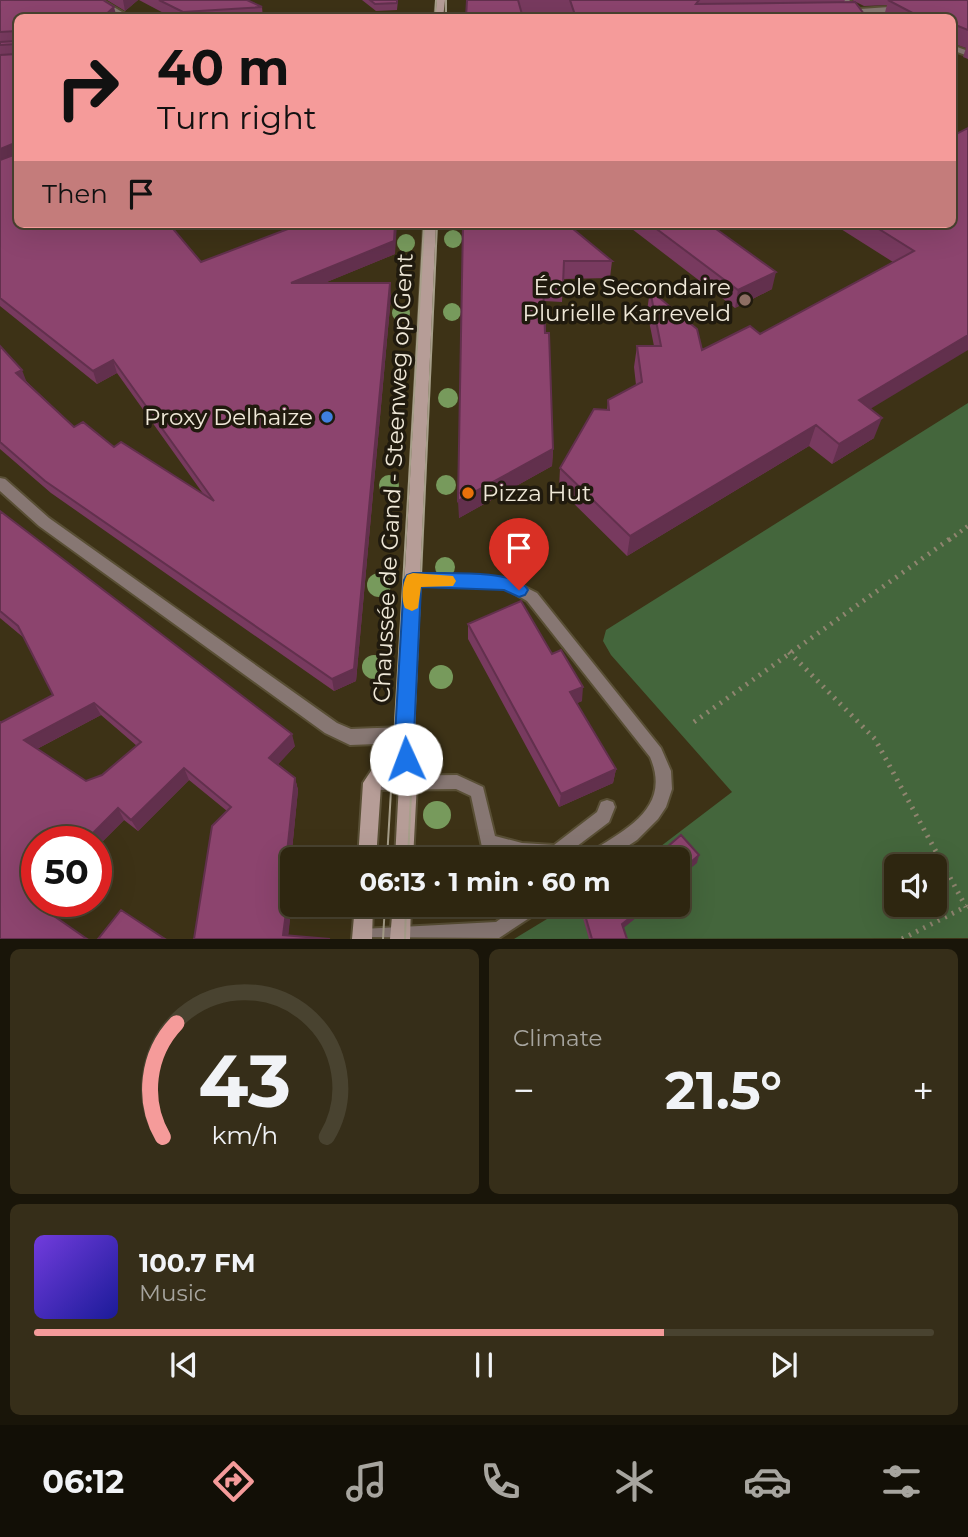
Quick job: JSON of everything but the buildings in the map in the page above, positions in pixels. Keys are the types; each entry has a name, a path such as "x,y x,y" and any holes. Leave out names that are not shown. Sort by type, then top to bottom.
{"main road":[{"name":"Chaussée de Gand - Steenweg op Gent","path":"405,847 408,783 404,735 430,228"},
{"name":"Chaussée de Gand - Steenweg op Gent","path":"368,847 372,783 404,735"},
{"path":"362,938 363,917"},
{"path":"400,937 401,917"}],"street":[{"path":"96,0 121,14"},
{"path":"844,0 858,11"},
{"path":"828,12 915,9"},
{"path":"0,483 44,522 331,728 350,737 404,735"}],"lane":[{"path":"413,580 506,583 532,597 656,753 664,774 662,799 650,819 612,847"},
{"path":"372,783 457,782 478,792 488,842 522,851 556,853 603,817 607,807"},
{"path":"362,938 499,930 517,917"}],"path":[{"path":"694,722 968,526"},
{"path":"789,652 875,739 967,906 902,939"}],"green space":[{"path":"968,403 968,938 514,939 550,917 690,917 690,847 660,847 732,792 611,655 603,641 606,630"}],"tram line":[{"path":"435,14 436,0"},
{"path":"446,0 446,14"},
{"path":"388,847 424,228"},
{"path":"409,847 437,228"},
{"path":"383,939 384,917"},
{"path":"405,939 406,917"}],"slow traffic":[{"path":"412,603 413,580 447,581"}],"place":[{"name":"École Secondaire Plurielle Karreveld","path":"745,300"},
{"name":"Proxy Delhaize","path":"327,417"},
{"name":"Pizza Hut","path":"468,493"}],"route":[{"path":"406,759 404,735 413,580 506,583 519,590"}]}
